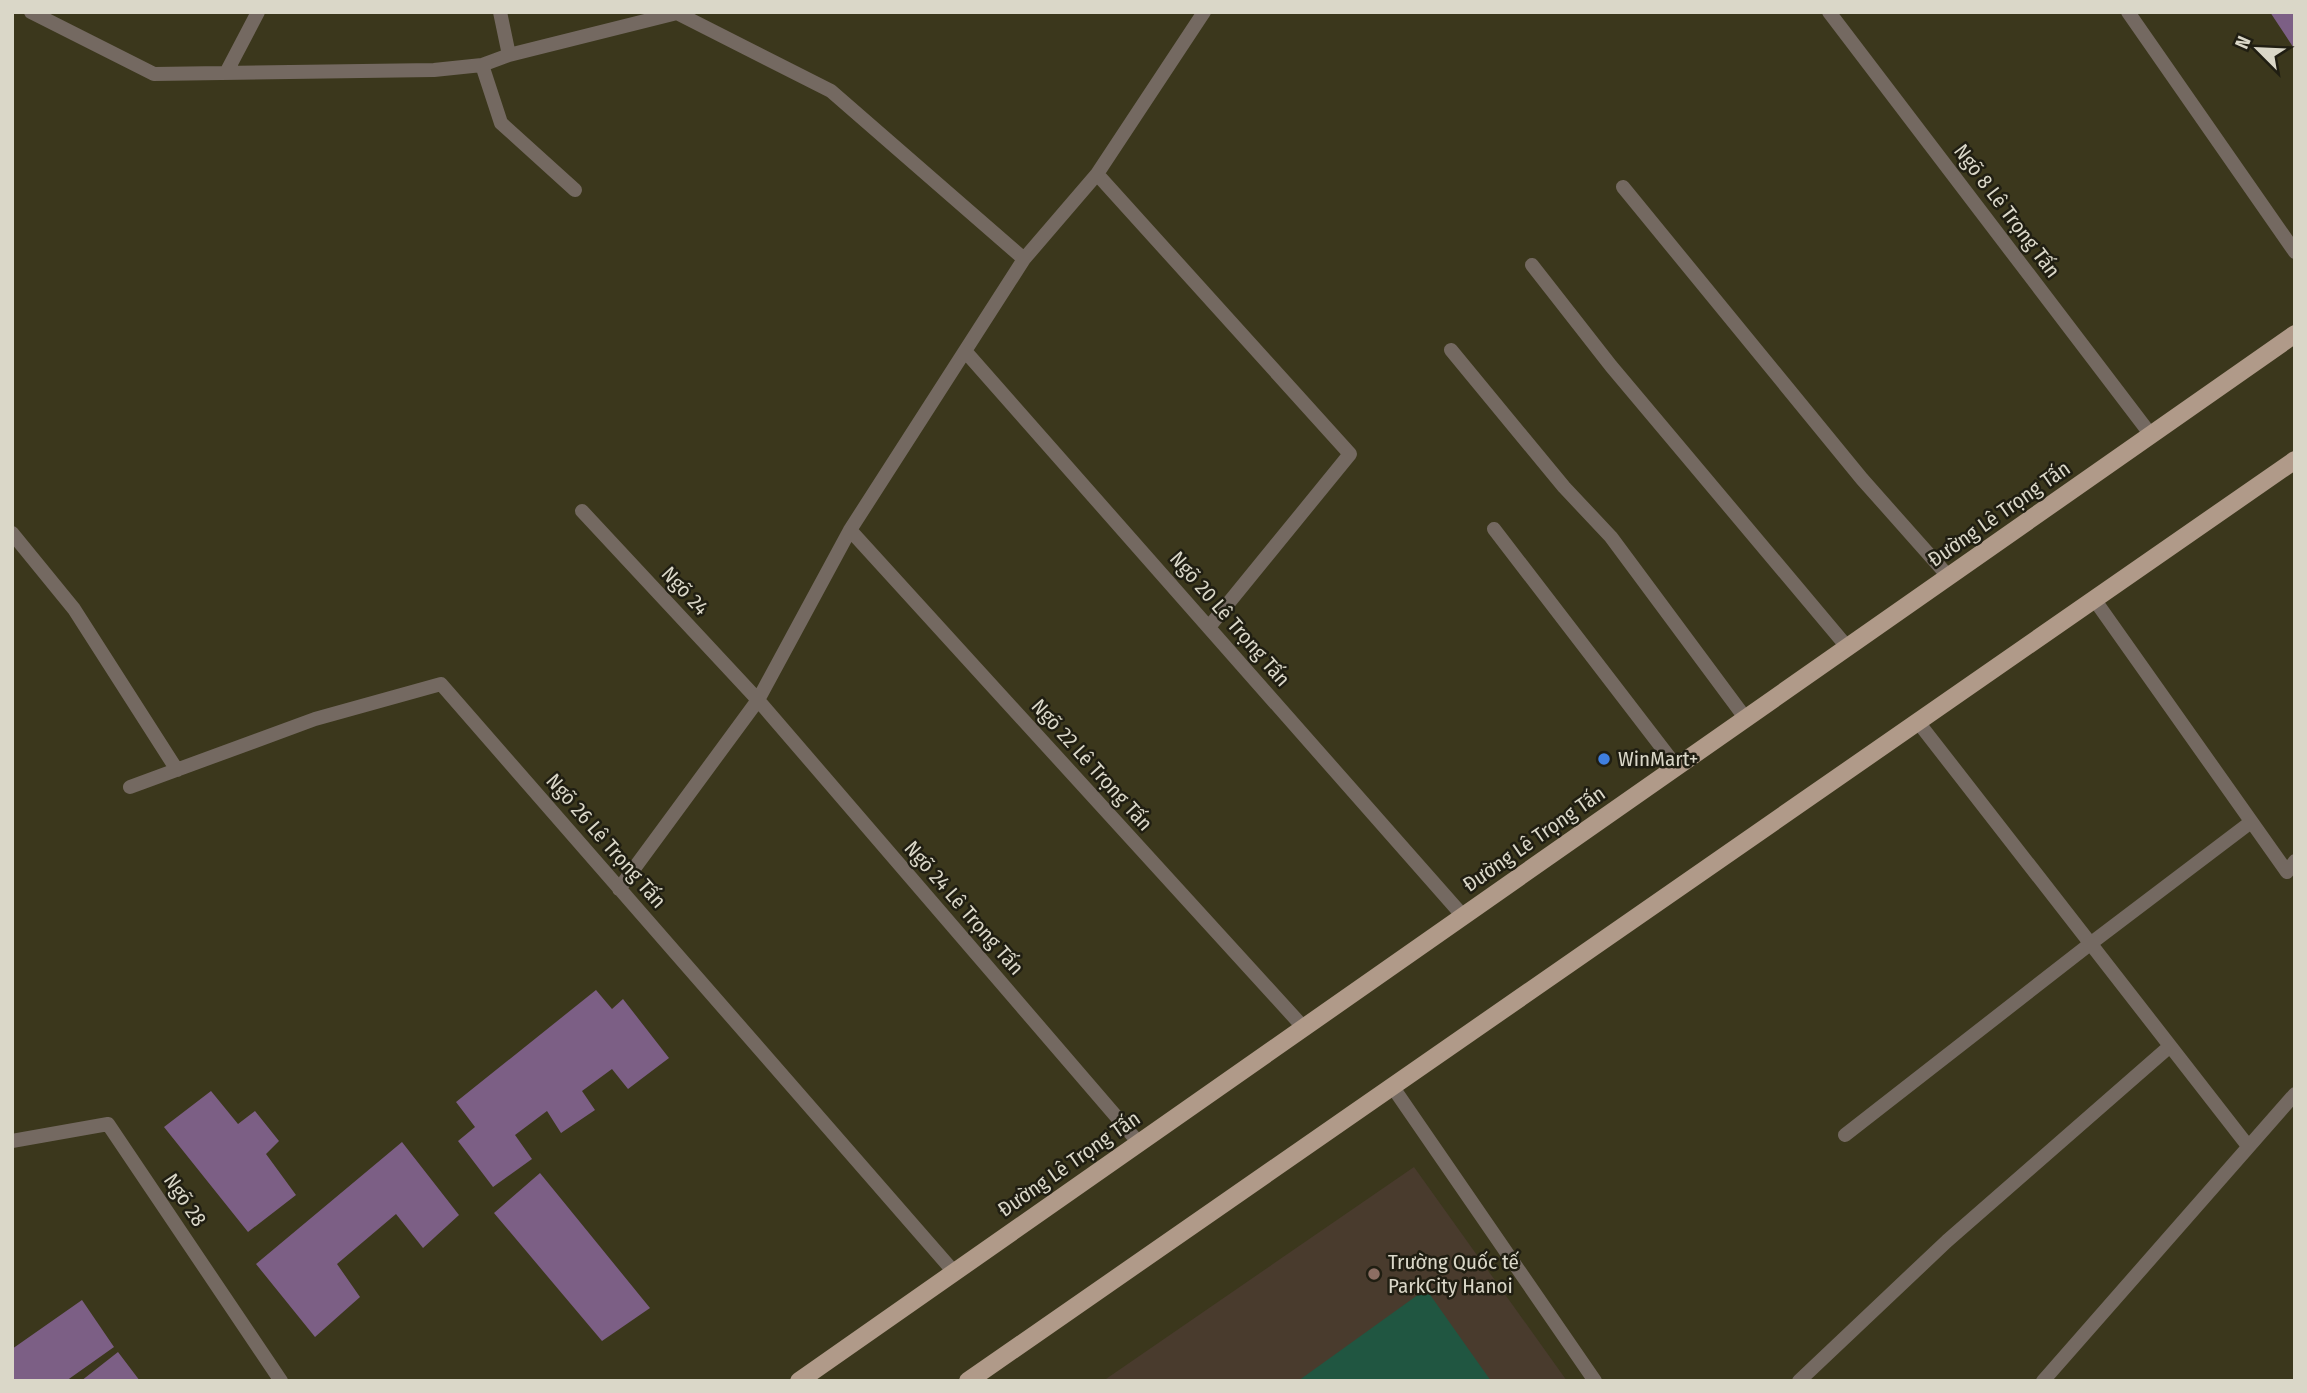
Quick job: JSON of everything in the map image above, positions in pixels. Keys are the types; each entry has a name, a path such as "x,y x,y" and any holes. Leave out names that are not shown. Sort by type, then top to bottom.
{"main road":[{"name":"Đường Lê Trọng Tấn","path":"799,1381 2295,334"},
{"path":"981,1377 1392,1086 2295,460"}],"street":[{"path":"31,12 154,74 434,70 482,65 509,55 677,13 831,91 1024,259"},
{"path":"226,73 258,12"},
{"path":"500,12 509,55"},
{"path":"620,889 758,700 850,530 1024,259 1097,174 1204,12"},
{"name":"Ngõ 8 Lê Trọng Tấn","path":"1829,12 2151,435"},
{"path":"2128,12 2295,252"},
{"path":"482,65 501,123 575,190"},
{"path":"1097,174 1350,454 1209,627"},
{"path":"1623,187 1861,479 1949,577"},
{"path":"1532,265 1611,366 1848,648"},
{"path":"1451,350 1564,487 1611,537 1746,719"},
{"name":"Ngõ 20 Lê Trọng Tấn","path":"965,351 1463,916"},
{"name":"Ngõ 24","path":"582,511 758,700"},
{"name":"Ngõ 22 Lê Trọng Tấn","path":"850,530 1304,1028"},
{"path":"1494,530 1676,766"},
{"path":"12,533 74,608 177,770"},
{"path":"2094,599 2287,872 2295,860"},
{"name":"Ngõ 26 Lê Trọng Tấn","path":"130,787 315,719 441,684 954,1272"},
{"name":"Ngõ 24 Lê Trọng Tấn","path":"758,700 1139,1143"},
{"path":"1917,722 2248,1146"},
{"path":"1845,1135 2251,822"},
{"path":"1800,1381 1947,1241 2169,1047"},
{"path":"1392,1086 1595,1381"},
{"path":"2043,1381 2295,1094"},
{"name":"Ngõ 28","path":"12,1141 108,1124 281,1381"}],"shaded area":[{"name":"Trường Quốc tế ParkCity Hanoi","path":"1414,1167 1567,1381 1103,1381"}],"green space":[{"path":"1426,1289 1491,1381 1298,1381"}],"building":[{"path":"2270,12 2295,12 2295,50"},
{"path":"596,990 612,1009 623,999 669,1058 628,1089 612,1069 582,1091 595,1110 561,1133 547,1111 515,1135 532,1159 493,1187 458,1141 475,1127 456,1102"},
{"path":"211,1091 238,1124 255,1111 279,1141 266,1154 296,1195 248,1232 164,1127"},
{"path":"402,1142 459,1215 423,1248 396,1214 337,1264 360,1297 315,1337 256,1264"},
{"path":"540,1173 650,1308 602,1341 494,1213"},
{"path":"82,1300 114,1347 66,1381 12,1381 12,1349"},
{"path":"118,1352 140,1381 81,1381"}],"place":[{"name":"WinMart+","path":"1604,759"},
{"name":"Trường Quốc tế ParkCity Hanoi","path":"1374,1274"}]}
